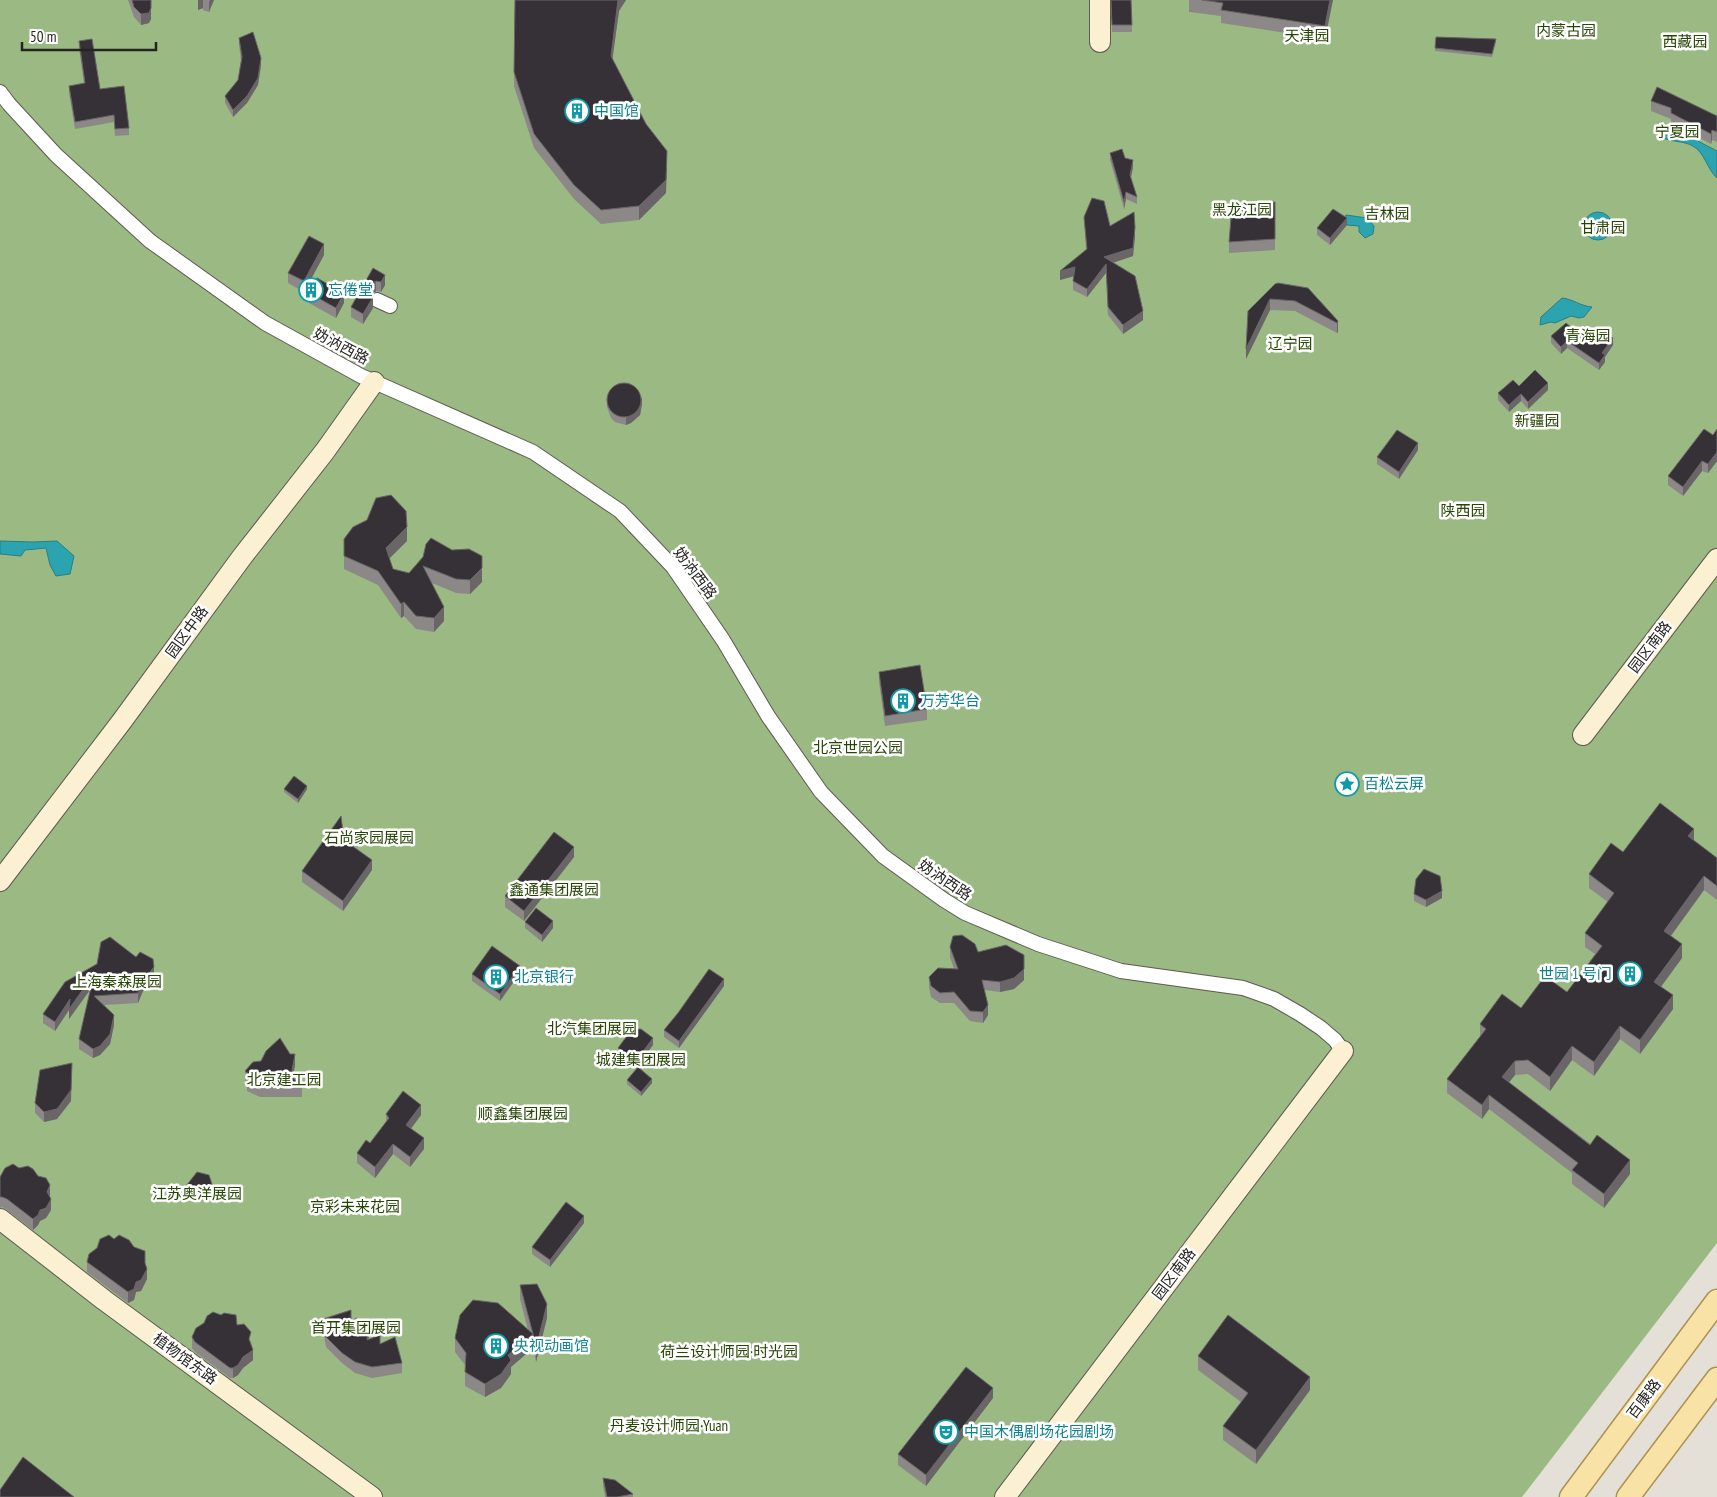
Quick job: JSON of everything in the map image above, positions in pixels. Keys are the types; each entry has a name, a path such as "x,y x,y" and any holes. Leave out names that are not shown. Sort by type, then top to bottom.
{"main road":[{"name":"百康路","path":"1570,1497 1717,1302"},
{"path":"1628,1497 1717,1379"}],"street":[{"path":"1100,0 1100,42"},
{"name":"妫汭西路","path":"0,92 56,154 150,242 265,323 346,369 533,452 620,511 673,567 722,640 768,716 821,792 883,856 944,900 965,913 1038,944 1121,971 1243,988 1274,999 1321,1028 1335,1040 1343,1052"},
{"name":"园区中路","path":"0,881 128,713 242,557 325,451 374,382"},
{"name":"园区南路","path":"1584,735 1717,559"},
{"name":"园区南路","path":"1005,1497 1343,1052"},
{"name":"植物馆东路","path":"0,1220 104,1300 372,1497"}],"green space":[{"name":"北京世园公园","path":"0,0 1717,0 1717,1243 1522,1497 0,1497"}],"water":[{"path":"1661,122 1717,151 1717,178 1693,146 1663,138"},
{"path":"1598,212 1608,216 1612,226 1608,236 1598,240 1588,236 1584,226 1588,216"},
{"path":"1346,215 1367,218 1374,226 1373,234 1365,238 1359,232 1359,226 1347,225 1342,222"},
{"path":"1562,298 1592,307 1584,317 1571,316 1555,323 1551,322 1540,325 1541,317"},
{"path":"0,541 57,541 74,556 70,574 56,576 50,565 46,548 25,550 21,556 0,554"}],"building":[{"path":"132,0 151,0 149,13 141,14 134,7"},
{"name":"中国馆","path":"515,0 618,0 611,56 646,124 667,151 666,180 639,206 601,210 574,185 534,134 514,72"},
{"path":"1111,0 1131,0 1132,25 1112,25"},
{"path":"1202,0 1330,0 1325,26 1221,10 1223,3"},
{"path":"253,32 261,58 258,78 247,96 233,110 225,96 238,80 242,57 239,38"},
{"path":"1436,37 1496,39 1492,54 1435,48"},
{"path":"92,39 100,89 124,86 129,128 115,129 114,115 75,122 69,86 85,83 79,41"},
{"path":"1657,87 1717,116 1717,132 1712,130 1711,134 1671,113 1671,108 1651,101"},
{"path":"1122,149 1125,158 1133,160 1130,175 1137,197 1126,192 1124,202 1110,153"},
{"path":"1092,198 1104,201 1110,226 1134,212 1133,248 1104,257 1135,276 1143,311 1123,325 1108,307 1106,264 1087,289 1073,281 1075,267 1060,271 1087,249 1084,217"},
{"path":"1275,202 1275,239 1229,242 1232,206"},
{"path":"1333,209 1347,218 1330,238 1317,228"},
{"path":"309,236 324,244 304,281 288,273"},
{"path":"373,268 385,275 381,282 376,281 369,286 368,291 373,297 363,314 351,307"},
{"path":"317,278 344,293 336,308 309,293"},
{"path":"1278,283 1308,288 1338,321 1337,323 1295,301 1270,299 1246,349 1248,311"},
{"path":"1566,323 1588,341 1598,328 1613,338 1602,353 1605,355 1599,363 1567,341 1561,347 1551,336"},
{"path":"1535,370 1548,383 1528,402 1521,394 1509,405 1498,393 1513,380 1519,386"},
{"path":"624,383 636,388 641,400 636,412 624,417 612,412 607,400 612,388"},
{"path":"1704,429 1713,435 1717,429 1717,452 1708,464 1702,461 1683,487 1668,476"},
{"path":"1397,430 1418,443 1399,472 1377,457"},
{"path":"391,495 406,511 407,527 386,548 393,569 409,573 423,557 426,544 431,538 452,550 469,549 482,556 482,568 470,580 456,579 423,566 444,607 434,618 416,616 404,602 401,604 378,571 344,556 344,539 353,527 367,520 376,498"},
{"name":"万芳华台","path":"920,665 927,709 885,716 879,672"},
{"path":"294,776 307,786 298,799 284,789"},
{"path":"1660,803 1694,829 1688,836 1717,858 1717,886 1704,876 1664,931 1682,944 1654,982 1673,995 1640,1040 1620,1026 1594,1062 1572,1046 1550,1077 1528,1060 1515,1061 1502,1077 1590,1145 1597,1135 1630,1160 1604,1194 1572,1170 1578,1163 1489,1095 1482,1105 1447,1079 1486,1029 1480,1024 1502,994 1521,1008 1545,976 1567,992 1602,946 1585,933 1614,893 1589,874 1611,843 1623,852"},
{"path":"341,816 344,840 372,860 343,901 302,871"},
{"path":"554,832 574,847 524,911 505,896"},
{"path":"1424,869 1440,876 1442,891 1426,900 1414,894 1416,879"},
{"path":"536,908 553,921 542,935 525,922"},
{"path":"962,935 975,944 978,952 1006,945 1024,955 1024,969 1014,978 1000,982 982,980 988,1005 983,1012 970,1011 954,992 940,993 931,986 929,977 938,968 958,969 950,947 953,936"},
{"path":"110,937 136,957 140,952 153,959 154,967 143,981 138,993 94,996 114,1015 110,1034 100,1046 93,1049 79,1039 94,974 69,1009 70,999 55,1022 43,1014 65,982 97,964 101,942"},
{"name":"北京银行","path":"492,946 520,966 500,994 472,974"},
{"path":"709,969 724,979 679,1041 664,1030"},
{"path":"632,1029 641,1029 653,1038 636,1061 618,1048"},
{"path":"280,1038 290,1054 295,1054 291,1076 302,1086 260,1086 247,1080 251,1076 245,1071 253,1062 261,1061 266,1051"},
{"path":"72,1063 71,1090 57,1109 44,1112 35,1103 40,1070"},
{"path":"638,1067 652,1079 641,1092 627,1080"},
{"path":"403,1091 421,1105 406,1125 424,1138 410,1157 393,1144 375,1167 357,1153 366,1140 370,1143 389,1118 386,1114"},
{"path":"13,1164 19,1168 28,1166 38,1176 46,1178 50,1185 47,1192 51,1199 46,1208 40,1210 33,1219 7,1199 0,1197 0,1177 5,1168"},
{"path":"197,1172 209,1175 212,1184 200,1195 186,1186"},
{"path":"566,1202 584,1216 550,1260 532,1247"},
{"path":"109,1235 114,1239 119,1235 129,1240 134,1247 145,1251 147,1269 141,1280 136,1282 134,1289 128,1292 87,1262 89,1254 97,1248 100,1239"},
{"path":"537,1284 547,1304 536,1348 520,1285"},
{"name":"央视动画馆","path":"473,1300 498,1303 533,1334 508,1355 511,1360 501,1374 485,1384 465,1372 466,1353 455,1338 460,1315"},
{"path":"351,1310 351,1321 357,1318 359,1331 369,1324 367,1340 380,1335 380,1344 395,1337 402,1363 372,1367 355,1362 342,1353 326,1337 323,1319"},
{"path":"213,1312 221,1315 224,1313 236,1315 237,1325 244,1324 251,1332 249,1339 253,1350 233,1368 230,1368 195,1342 192,1337 196,1328 204,1323 207,1316"},
{"path":"1228,1315 1310,1377 1256,1450 1223,1426 1248,1393 1198,1356"},
{"name":"中国木偶剧场花园剧场","path":"966,1367 993,1388 926,1475 898,1454"},
{"path":"23,1457 74,1497 0,1497 0,1490"},
{"path":"603,1478 615,1480 633,1494 607,1497"}],"place":[{"name":"中国馆","path":"577,111"},
{"name":"忘倦堂","path":"311,290"},
{"name":"万芳华台","path":"903,701"},
{"name":"百松云屏","path":"1347,784"},
{"name":"世园 1 号门","path":"1630,974"},
{"name":"北京银行","path":"496,977"},
{"name":"央视动画馆","path":"496,1346"},
{"name":"中国木偶剧场花园剧场","path":"946,1432"}],"park label":[{"name":"内蒙古园","path":"1566,31"},
{"name":"天津园","path":"1307,36"},
{"name":"西藏园","path":"1685,42"},
{"name":"宁夏园","path":"1677,132"},
{"name":"黑龙江园","path":"1242,210"},
{"name":"吉林园","path":"1387,214"},
{"name":"甘肃园","path":"1603,228"},
{"name":"青海园","path":"1588,336"},
{"name":"辽宁园","path":"1290,344"},
{"name":"新疆园","path":"1537,421"},
{"name":"陕西园","path":"1463,511"},
{"name":"石尚家园展园","path":"369,838"},
{"name":"鑫通集团展园","path":"554,890"},
{"name":"上海秦森展园","path":"117,982"},
{"name":"北汽集团展园","path":"592,1029"},
{"name":"城建集团展园","path":"641,1060"},
{"name":"北京建工园","path":"284,1080"},
{"name":"顺鑫集团展园","path":"523,1114"},
{"name":"江苏奥洋展园","path":"197,1194"},
{"name":"京彩未来花园","path":"355,1207"},
{"name":"首开集团展园","path":"356,1328"},
{"name":"荷兰设计师园·时光园","path":"729,1352"},
{"name":"丹麦设计师园·Yuan","path":"669,1426"}]}
